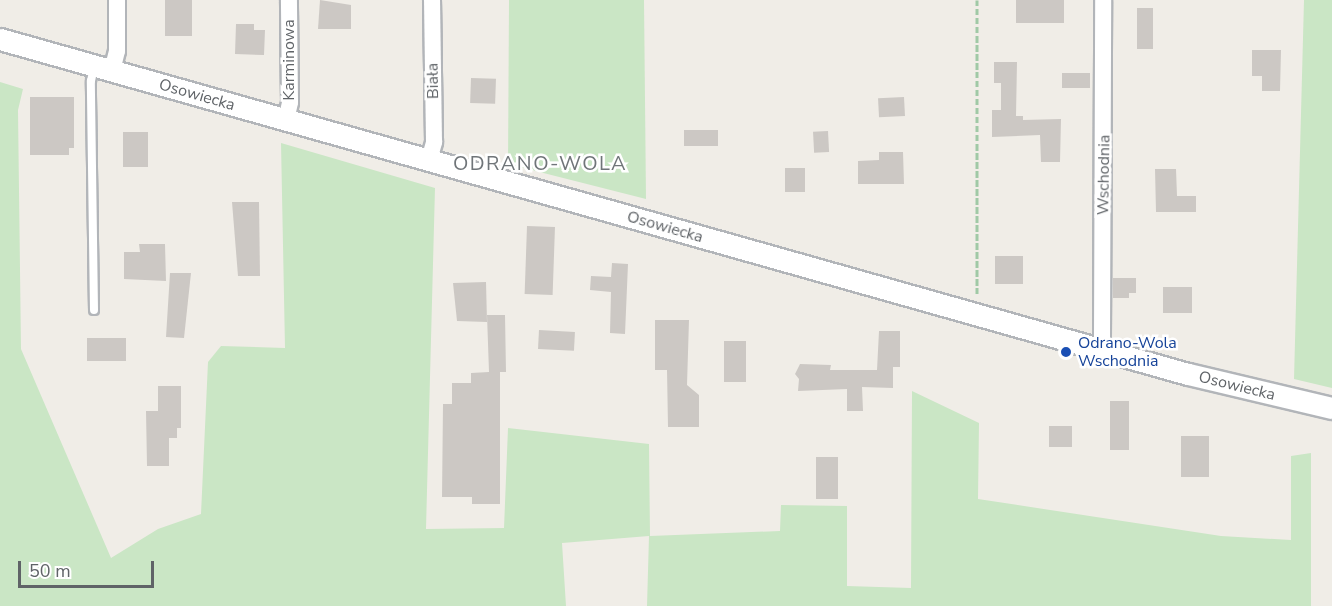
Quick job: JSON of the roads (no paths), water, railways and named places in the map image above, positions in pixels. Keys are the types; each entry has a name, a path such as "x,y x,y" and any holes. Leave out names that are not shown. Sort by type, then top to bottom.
{"street":[{"path":"103,69 117,51 117,0"},
{"name":"Karminowa","path":"286,120 290,102 289,0"},
{"name":"Biała","path":"429,160 434,142 432,0"},
{"name":"Wschodnia","path":"1098,349 1101,338 1105,72 1103,0"},
{"name":"Osowiecka","path":"0,39 1098,349 1332,408"}],"lane":[{"path":"94,310 91,81 103,69"}],"place":[{"name":"Odrano-Wola Wschodnia","path":"1066,352"}],"district":[{"name":"ODRANO-WOLA","path":"540,163"}]}
